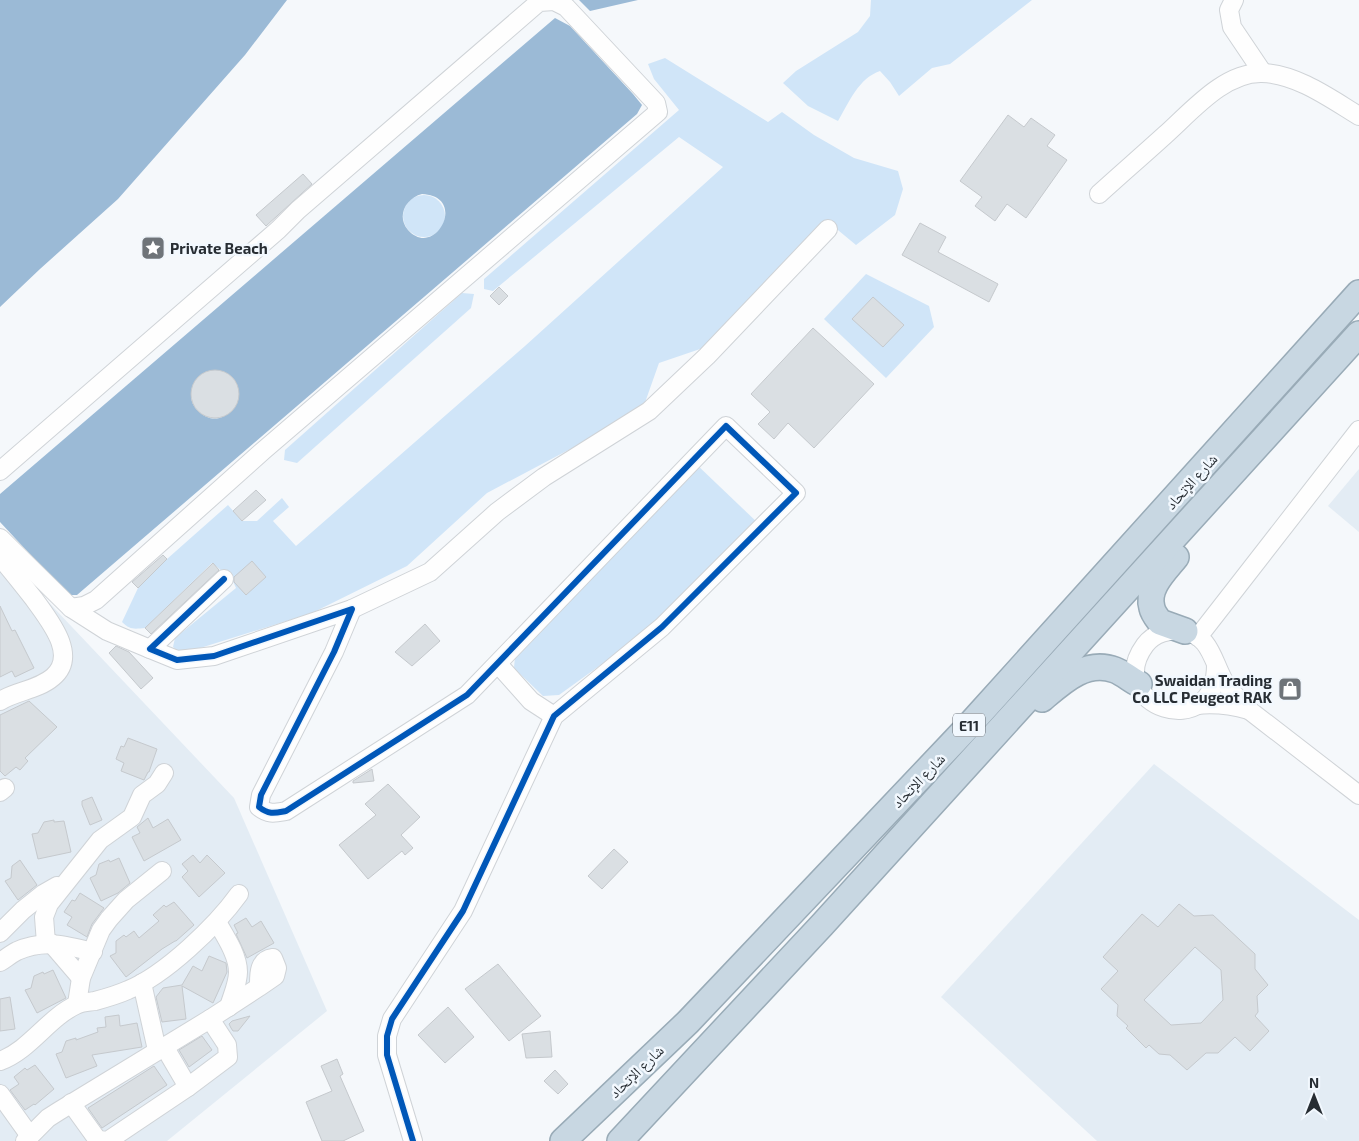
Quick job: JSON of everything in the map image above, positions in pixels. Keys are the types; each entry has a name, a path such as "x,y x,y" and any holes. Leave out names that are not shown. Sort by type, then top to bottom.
{"highway":[{"name":"شارع الإتحاد","path":"563,1141 688,1022 963,732 1359,294"},
{"name":"شارع الإتحاد","path":"620,1141 822,925 1359,334"},
{"path":"1192,634 1160,622 1152,608 1151,593 1158,580 1233,486 1272,431"},
{"path":"984,747 1062,683 1081,670 1097,667 1115,670 1139,684"}],"street":[{"path":"1234,0 1229,10 1232,27 1263,73"},
{"path":"0,471 539,2 554,1 566,6 656,103 658,112 264,450 96,600 84,606 71,608"},
{"path":"1098,194 1210,94 1234,79 1249,74 1263,73 1310,86 1359,116"},
{"path":"0,538 71,608 107,631 177,660 214,656 352,609 430,572 497,512 544,477 650,412 707,356 828,229"},
{"path":"352,609 334,652 267,781 261,795 259,807 265,812 274,814 286,811 467,695 726,426 796,492 662,627 554,716 463,911 392,1020 387,1036 387,1055 413,1141"},
{"path":"1192,634 1359,430"},
{"path":"0,557 55,630 62,648 62,663 52,678 0,701"},
{"path":"150,649 224,579"},
{"path":"1216,664 1213,686 1206,697 1197,705 1186,710 1174,711 1162,708 1150,701 1141,690 1136,678 1136,665 1140,652 1148,641 1159,634 1172,630 1192,634 1206,644 1213,654 1224,681 1249,710 1359,795"},
{"path":"498,664 531,701 554,716"},
{"path":"1197,705 1215,703 1249,710"},
{"path":"81,978 49,943 44,930 49,904 100,840 132,817 142,796 157,784 164,773"},
{"path":"77,1004 81,978 101,930 126,900 162,871"},
{"path":"0,933 23,910 43,894 64,883"},
{"path":"0,1061 11,1056 77,1004 118,994 142,983 164,968 217,922 239,894"},
{"path":"217,922 237,964 238,974 229,1007"},
{"path":"0,962 16,952 49,943 62,944 93,952"},
{"path":"142,983 161,1048 188,1087"},
{"path":"0,1094 27,1138 48,1118 71,1103 210,1019 259,987"},
{"path":"71,1103 97,1138 104,1141 109,1140 188,1087 228,1056 227,1045 210,1019"}],"shaded area":[{"path":"0,0 287,0 245,55 118,199 0,307"},
{"path":"579,0 638,0 590,11"},
{"path":"871,0 1032,0 950,64 932,68 899,96 880,71 873,74 855,91 838,121 808,106 783,83 796,71 858,32 870,16"},
{"path":"555,18 570,26 642,105 637,114 77,595 68,595 0,522 0,494","holes":["422,194 436,197 443,205 445,214 443,224 437,232 428,237 418,237 408,230 404,225 403,219 404,208 407,203","210,371 226,373 235,380 238,391 236,402 230,411 221,417 210,418 198,411 192,400 192,388 195,383"]},
{"path":"665,58 768,122 782,112 814,135 854,158 898,171 903,189 895,215 856,245 827,221 706,347 659,363 642,411 487,493 407,566 312,613 181,654 173,647 175,638 236,588 232,579 212,563 145,628 132,628 122,622 138,588 167,559 228,505 242,521 257,521 282,498 289,507 273,521 296,546 525,346 723,167 679,137 493,291 484,289 484,279 679,110 654,79 648,64"},
{"path":"428,195 436,198 442,204 445,216 442,228 436,234 420,237 412,234 406,228 403,212 406,204 412,198"},
{"path":"866,274 929,306 934,327 886,378 824,319"},
{"path":"462,293 474,294 471,308 297,463 284,460 285,450"},
{"path":"695,463 761,526 649,630 559,695 543,696 514,668 516,646"},
{"path":"1359,469 1359,532 1328,506"},
{"path":"0,551 234,798 327,1011 167,1141 0,1141"},
{"path":"1154,764 1359,920 1359,1141 1097,1141 941,997"}],"building":[{"path":"1008,115 1024,127 1031,118 1055,135 1047,146 1067,160 1026,218 1007,204 995,221 975,206 982,197 960,181"},
{"path":"303,174 312,184 266,226 256,215"},
{"path":"920,223 946,237 938,252 998,284 989,302 902,255"},
{"path":"499,287 508,296 499,305 490,296"},
{"path":"873,297 904,325 883,347 852,319"},
{"path":"813,328 874,384 814,448 788,423 774,439 758,424 770,412 751,394"},
{"path":"215,370 224,372 232,377 237,385 239,394 237,403 232,411 224,416 215,418 206,416 198,411 193,403 191,394 193,385 198,377 206,372"},
{"path":"256,490 266,500 242,521 233,511"},
{"path":"163,555 167,559 138,588 132,582"},
{"path":"252,561 266,577 246,595 234,582 234,577"},
{"path":"213,563 219,570 151,634 145,628"},
{"path":"0,606 12,631 15,630 34,668 15,677 12,671 0,677"},
{"path":"425,624 440,641 412,666 395,652"},
{"path":"116,646 129,652 153,678 141,689 109,653"},
{"path":"29,701 57,727 25,758 28,761 20,770 16,767 5,776 0,771 0,715"},
{"path":"128,738 157,749 149,772 144,780 121,771 124,763 116,759 121,746 124,747"},
{"path":"372,769 374,781 353,783 353,781"},
{"path":"388,784 420,817 401,835 413,848 405,855 402,851 368,879 339,845 376,815 365,804"},
{"path":"92,797 102,820 90,825 82,801"},
{"path":"148,818 153,828 168,819 181,840 144,861 132,837 140,833 137,827"},
{"path":"54,820 54,822 64,821 71,852 38,859 32,834 38,833 44,822"},
{"path":"614,849 628,862 602,889 588,876"},
{"path":"193,855 200,863 207,855 225,873 199,897 182,877 188,871 182,864"},
{"path":"119,858 130,883 118,893 101,901 90,878 96,875 99,864"},
{"path":"20,860 37,885 18,900 5,881 11,878 12,866"},
{"path":"80,893 104,908 92,924 87,937 67,925 72,917 64,912 72,900 75,901"},
{"path":"174,902 194,925 176,941 162,949 126,977 110,956 116,953 116,941 134,931 139,938 159,921 153,915 164,905 166,907"},
{"path":"1179,904 1194,916 1213,915 1255,954 1255,969 1268,985 1257,996 1258,1012 1255,1016 1269,1031 1250,1051 1235,1037 1218,1053 1206,1053 1187,1070 1170,1055 1159,1054 1149,1045 1146,1048 1117,1016 1118,1005 1101,989 1118,971 1103,957 1142,914 1158,927","holes":["1195,947 1221,970 1223,1000 1201,1023 1171,1025 1144,1000"]},
{"path":"246,918 252,927 261,921 274,943 247,958 234,925"},
{"path":"209,956 226,963 227,972 213,1003 182,986 186,1019 162,1022 156,997 163,988 182,985 193,966 202,971"},
{"path":"498,964 541,1016 509,1041 465,989"},
{"path":"53,970 66,998 37,1013 25,990 31,988 34,976"},
{"path":"10,997 15,1029 0,1031 0,999"},
{"path":"448,1007 474,1037 445,1063 418,1035"},
{"path":"119,1015 120,1026 137,1023 142,1047 92,1055 97,1066 66,1078 56,1054 62,1052 66,1041 76,1038 76,1040 98,1032 97,1028 106,1027 105,1017"},
{"path":"250,1016 238,1031 233,1031 229,1024 232,1021"},
{"path":"550,1031 552,1057 526,1058 522,1034"},
{"path":"202,1036 212,1050 189,1067 179,1050"},
{"path":"337,1059 343,1074 340,1076 364,1131 343,1141 322,1141 306,1102 332,1091 321,1066"},
{"path":"35,1065 54,1089 35,1105 25,1110 10,1090 19,1084 14,1077 25,1068 27,1070"},
{"path":"154,1066 167,1085 102,1128 88,1108"},
{"path":"555,1070 568,1084 558,1094 544,1081"}],"cycle path":[{"path":"224,579 150,649 177,660 214,656 352,609 334,652 261,795 259,807 263,810 272,813 286,811 467,695 726,426 796,493 662,627 554,716 463,911 392,1019 387,1036 387,1055 413,1141"}],"place":[{"name":"Private Beach","path":"153,248"},
{"name":"Swaidan Trading Co LLC Peugeot RAK","path":"1290,689"}]}
